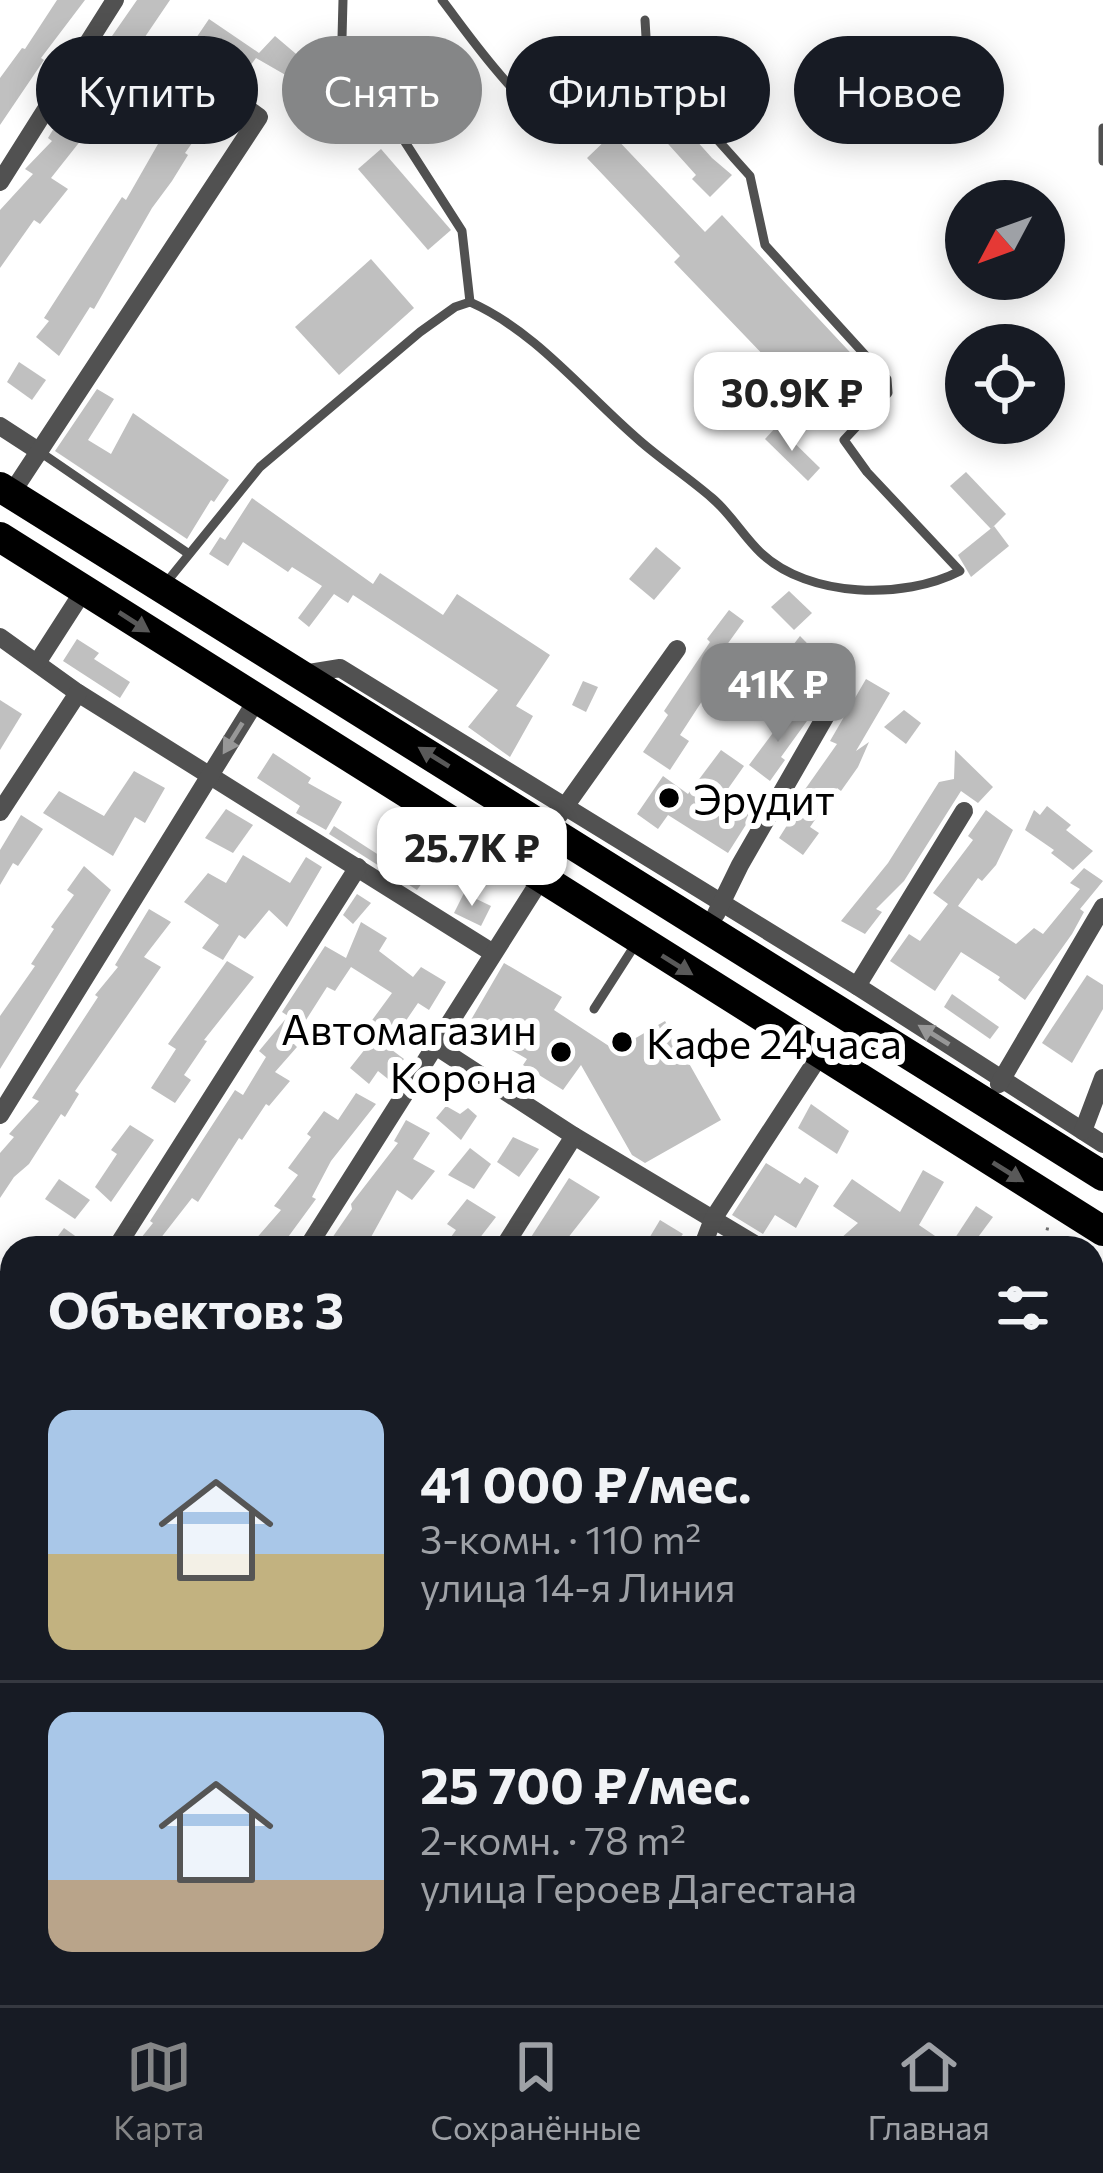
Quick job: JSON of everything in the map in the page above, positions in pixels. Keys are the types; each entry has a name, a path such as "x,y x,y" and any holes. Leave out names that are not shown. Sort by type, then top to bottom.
{"main road":[{"path":"6,490 300,674 558,817 715,916 912,1058 995,1091 1103,1176"},
{"path":"0,537 1103,1232"},
{"path":"267,708 298,712 305,701 300,674"},
{"path":"892,1099 882,1081 889,1071 912,1058"}],"street":[{"path":"0,182 115,0"},
{"path":"6,490 40,452 242,144"},
{"path":"0,426 40,452"},
{"path":"37,663 84,590"},
{"path":"0,638 78,693 494,953"},
{"path":"558,817 677,649"},
{"path":"0,812 78,693"},
{"path":"836,698 715,916 856,986 995,1091 1103,1144"},
{"path":"0,1114 210,774 267,708"},
{"path":"0,769 20,782"},
{"path":"856,986 964,811"},
{"path":"124,1236 358,867"},
{"path":"315,1236 541,879"},
{"path":"995,1091 1103,907"},
{"path":"437,1048 741,1236"},
{"path":"707,1236 820,1055"},
{"path":"1083,1131 1103,1078"},
{"path":"510,1236 574,1136"}],"lane":[{"path":"344,0 346,50 391,106 405,142 462,231 470,302"},
{"path":"442,0 506,79"},
{"path":"645,20 646,36"},
{"path":"1103,128 1103,160"},
{"path":"162,589 260,467 420,332 470,302 487,309 552,360 640,441 716,501 764,556 801,578 880,593 926,586 960,571 867,472 844,440 888,393 887,379 765,245 750,176 721,144"},
{"path":"40,452 189,554"},
{"path":"594,1009 638,940"}],"building":[{"path":"57,0 85,0 58,36 36,36 36,72 0,125 0,78"},
{"path":"137,0 170,0 146,36 112,36"},
{"path":"209,19 234,36 197,36"},
{"path":"275,36 282,42 282,73 258,59 258,52"},
{"path":"49,144 78,144 51,178 68,189 40,224 34,220 0,268 0,210 33,174 25,169"},
{"path":"158,144 191,144 94,309 90,307 59,356 36,337 49,321 44,318 122,197 126,200"},
{"path":"602,144 621,144 705,232 722,215 861,364 815,409 674,262 680,256 587,158"},
{"path":"668,144 699,144 732,175 710,197 692,179 696,175"},
{"path":"381,149 451,230 428,250 358,169"},
{"path":"371,259 414,308 339,375 295,327"},
{"path":"19,362 46,380 32,400 7,382"},
{"path":"97,389 114,399 88,440 111,454 133,413 229,480 187,539 55,451"},
{"path":"777,426 820,468 808,481 765,439"},
{"path":"966,472 1006,514 991,529 950,486"},
{"path":"252,498 373,584 380,573 443,615 457,594 550,655 516,706 533,716 510,757 468,727 498,690 353,595 348,603 334,594 309,627 298,618 322,586 292,567 288,572 243,542 228,566 209,554 220,537 225,540"},
{"path":"994,526 1009,546 971,577 958,555"},
{"path":"656,547 681,568 654,600 629,579"},
{"path":"789,591 812,613 794,630 771,607"},
{"path":"729,610 744,621 716,660 737,675 718,702 706,695 680,735 689,741 670,770 643,752 710,642 707,639"},
{"path":"800,636 842,679 823,693 787,653"},
{"path":"77,639 99,653 94,659 130,682 120,698 63,661"},
{"path":"866,679 890,693 856,751 869,742 858,767 810,827 819,833 803,855 779,838 798,808 794,805 837,744 830,741"},
{"path":"583,681 598,687 586,712 572,705"},
{"path":"0,700 22,714 0,750"},
{"path":"794,709 807,721 770,781 749,765 775,730 771,727"},
{"path":"904,710 921,723 906,744 884,727"},
{"path":"721,750 744,766 725,793 754,812 728,853 668,815 658,829 637,814 663,776 688,794"},
{"path":"955,750 993,787 978,803 961,791 904,881 876,909 882,912 865,934 841,921 888,863 939,782 954,779"},
{"path":"273,753 311,778 308,783 342,802 326,830 296,813 300,806 257,778"},
{"path":"134,771 165,788 145,823 135,817 113,856 43,813 59,791 104,816"},
{"path":"1047,806 1071,825 1066,830 1093,851 1073,870 1025,830 1034,810 1040,815"},
{"path":"226,809 253,825 233,853 205,838"},
{"path":"986,810 1013,830 996,865 982,881 978,878 958,906 1016,944 1034,928 1043,934 1080,889 1070,883 1084,868 1103,881 1080,909 1084,912 1072,934 1025,1000 961,952 935,991 890,961 909,934 920,941 948,904 933,893 973,840 968,836"},
{"path":"21,815 43,829 0,885 0,850"},
{"path":"334,826 422,883 417,890 329,834"},
{"path":"243,855 290,883 306,857 322,867 287,927 269,910 245,939 239,935 223,960 202,948 219,925 184,902 208,873 226,883"},
{"path":"84,866 111,890 0,1069 0,1016 35,966 31,964 51,927 74,895 67,890"},
{"path":"464,893 491,906 481,926 454,913"},
{"path":"357,894 371,903 353,924 343,915"},
{"path":"149,909 171,922 144,957 161,967 75,1091 79,1094 65,1117 61,1114 0,1198 0,1153 14,1137 9,1134 39,1101 32,1098 98,997 95,995 118,967"},
{"path":"361,922 387,938 379,951 413,977 421,967 446,982 429,1010 418,1003 388,1047 404,1059 388,1079 378,1071 369,1084 350,1068 381,1029 370,1023 392,993 351,967 335,991 327,987 292,1042 297,1047 275,1072 290,1081 239,1138 198,1202 192,1198 162,1236 143,1236 235,1090 243,1095 266,1057 259,1051 288,1016 282,1012 325,946 346,958"},
{"path":"227,961 254,977 204,1040 184,1075 191,1080 175,1103 151,1088 176,1049 168,1044"},
{"path":"504,963 562,997 554,1010 615,1050 665,1021 721,1120 645,1163 632,1155 581,1065 563,1090 523,1065 527,1059 468,1025"},
{"path":"1087,975 1103,985 1103,1009 1072,1063 1042,1043"},
{"path":"952,994 999,1027 990,1039 944,1007"},
{"path":"356,1093 376,1104 331,1161 312,1197 316,1199 289,1236 258,1236 281,1210 274,1206 298,1175 288,1168 311,1137 307,1134 324,1111 338,1120"},
{"path":"811,1104 849,1131 837,1154 798,1128"},
{"path":"446,1106 460,1114 468,1108 477,1116 461,1140 436,1118"},
{"path":"406,1120 430,1133 413,1159 435,1171 412,1200 397,1190 372,1236 333,1236 351,1204 398,1143 394,1141"},
{"path":"130,1125 154,1140 111,1202 95,1187 117,1154 111,1150"},
{"path":"513,1137 539,1149 519,1177 497,1162"},
{"path":"470,1148 491,1164 474,1189 448,1175"},
{"path":"766,1163 800,1184 805,1177 819,1186 796,1228 775,1215 763,1234 732,1215"},
{"path":"923,1170 944,1182 919,1225 935,1236 843,1236 858,1223 833,1206 852,1179 900,1212"},
{"path":"569,1178 600,1197 569,1236 532,1236"},
{"path":"59,1179 90,1200 75,1219 45,1199"},
{"path":"467,1199 496,1217 481,1236 452,1236 456,1230 447,1224"},
{"path":"976,1206 993,1217 979,1236 956,1236"},
{"path":"660,1220 683,1234 681,1236 650,1236"}],"place":[{"name":"Эрудит","path":"669,798"},
{"name":"Кафе 24 часа","path":"622,1042"},
{"name":"Автомагазин Корона","path":"561,1052"}]}
